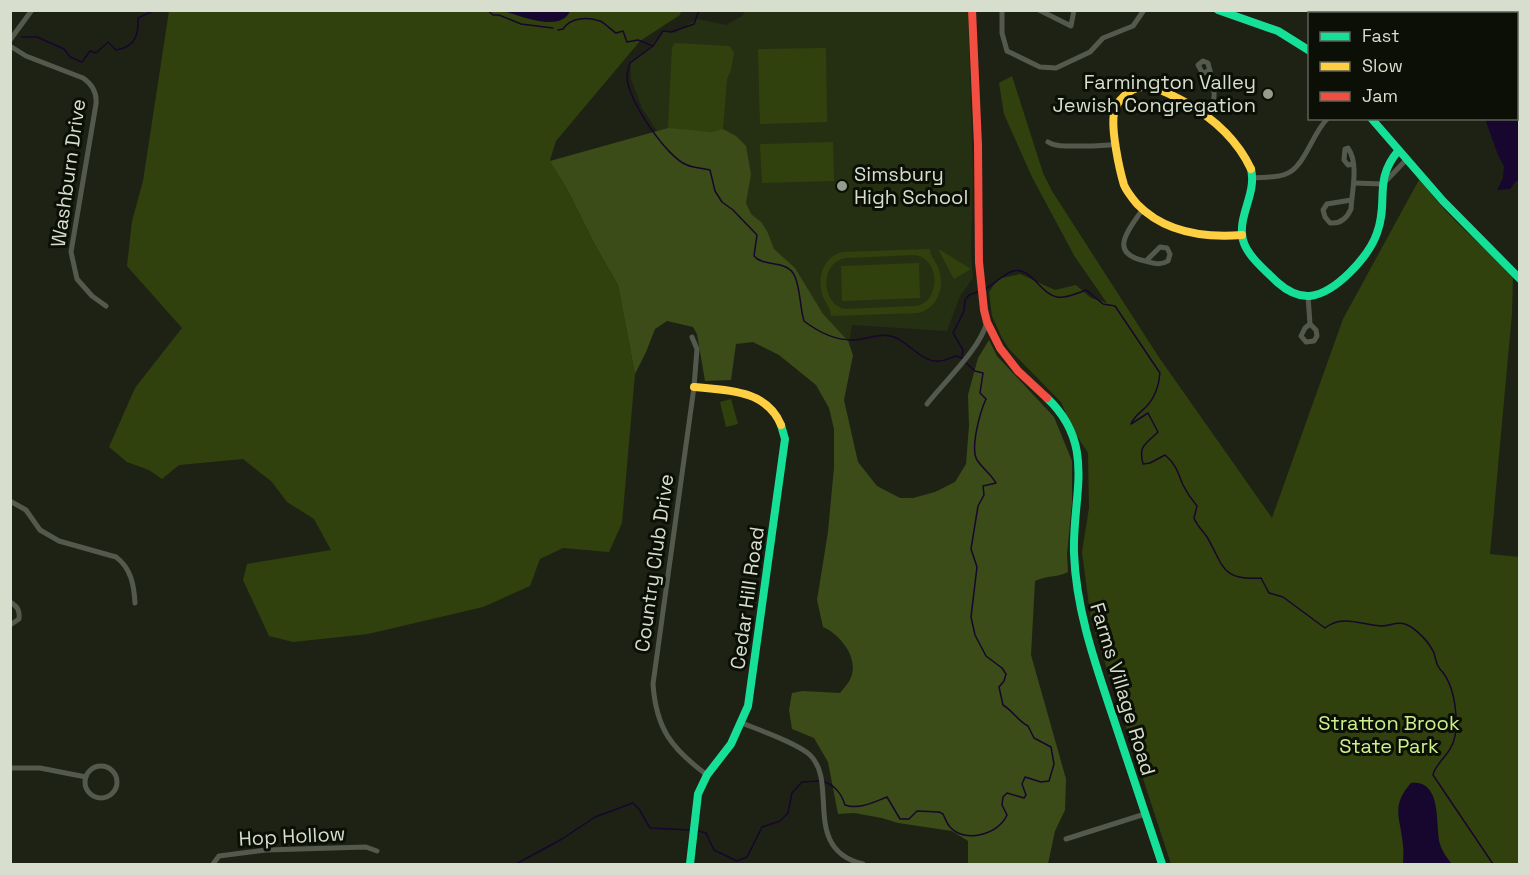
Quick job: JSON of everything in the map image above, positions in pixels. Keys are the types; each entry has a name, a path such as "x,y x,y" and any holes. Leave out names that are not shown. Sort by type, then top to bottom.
{"street":[{"path":"10,40 32,10"},
{"name":"Farms Village Road","path":"972,10 981,290 987,322 1007,357 1018,371 1052,403 1072,435 1078,457 1079,475 1074,552 1080,612 1162,864"},
{"path":"1002,10 1002,33 1007,51 1040,67 1050,69 1071,62 1090,52 1103,38 1133,26 1144,10"},
{"path":"1039,10 1071,26 1074,10"},
{"path":"1218,10 1252,19 1275,29 1308,50"},
{"name":"Washburn Drive","path":"10,46 26,56 83,78 90,83 95,92 96,104 71,252 77,279 92,296 106,306"},
{"path":"1207,115 1215,96 1210,70"},
{"path":"1242,235 1193,234 1142,210 1127,192 1117,144 1113,113 1122,97 1140,87 1149,86 1185,100 1207,115 1239,147 1249,164 1252,178 1242,235 1246,248 1275,280 1294,294 1308,296 1324,291 1355,267 1365,256 1377,235 1380,224 1383,171 1398,151"},
{"path":"1252,178 1282,175 1294,169 1319,127 1326,120"},
{"path":"1373,120 1468,229 1520,279"},
{"path":"1048,142 1056,147 1094,148 1117,144"},
{"path":"1354,183 1383,184 1406,160"},
{"path":"1352,200 1327,204 1323,210 1324,217 1327,221 1334,223 1343,220 1352,209 1353,164"},
{"path":"1142,210 1128,230 1124,247 1130,257 1146,261"},
{"path":"1308,296 1310,324"},
{"path":"927,404 985,332 987,322"},
{"name":"Country Club Drive","path":"692,337 697,349 694,387 653,684 656,711 670,743 707,775"},
{"name":"Cedar Hill Road","path":"690,864 698,794 707,775 725,754 742,723 752,686 785,440 784,430 776,413 759,398 694,387"},
{"path":"10,501 26,510 40,530 59,541 120,560 128,570 132,581 135,603"},
{"path":"10,602 18,608 19,619 10,625"},
{"path":"742,723 810,755 819,768 822,813 835,848 846,857 863,864"},
{"path":"101,765 106,766 116,775 117,784 113,793 98,797 86,787 86,777 92,769 101,765"},
{"path":"10,768 40,768 86,777"},
{"path":"1066,839 1145,814"},
{"name":"Hop Hollow","path":"213,864 219,856 266,850 366,848 376,851"}],"shaded area":[{"path":"504,11 570,11 565,18 549,22"},
{"name":"Simsbury High School","path":"746,11 968,11 973,176 971,254 973,278 960,296 947,331 852,325 848,352 662,139 642,108 631,79 630,63 649,48 661,33 666,31 674,33 697,19 726,25 742,16"},
{"path":"1519,11 1519,182 1516,181 1510,189 1497,190 1503,178 1504,166 1485,120 1518,120 1518,12 1466,12"},
{"path":"668,128 712,132 723,129 736,136 746,146 751,174 746,203 751,214 767,231 774,249 795,268 823,314 848,341 853,355 844,400 858,462 877,486 900,498 913,498 935,492 955,482 966,464 969,426 968,395 978,358 989,340 997,356 1054,417 1072,461 1068,572 1035,581 1031,655 1066,779 1065,810 1055,831 1048,864 968,864 968,841 952,831 898,823 854,813 838,814 828,762 814,738 792,729 789,710 792,693 803,691 840,693 849,681 853,670 846,648 836,635 823,627 817,600 828,532 834,467 834,429 829,408 816,385 779,355 753,342 736,344 731,380 705,381 697,334 693,327 667,321 655,329 635,374 618,285 550,161"},
{"path":"1411,783 1421,784 1433,796 1440,844 1452,864 1403,864 1398,813 1401,799"}],"green space":[{"path":"169,11 681,11 680,15 640,41 556,141 550,160 618,285 635,374 622,523 609,552 563,548 540,559 530,586 483,607 368,634 293,642 269,636 243,580 247,564 331,550 314,519 287,502 272,482 243,459 179,465 162,479 149,470 127,462 109,447 135,388 182,328 127,266 132,221 143,181"},
{"path":"675,43 729,46 734,52 727,79 723,129 719,132 670,131 668,128 672,47"},
{"path":"826,48 827,122 760,124 758,49"},
{"name":"Stratton Brook State Park","path":"1012,76 1043,173 1052,191 1158,356 1272,518 1343,319 1420,178 1440,205 1513,276 1512,313 1490,554 1519,557 1519,864 1171,864 1091,620 1082,552 1089,508 1088,453 1072,428 1061,402 1009,349 992,316 989,292 998,279 1020,274 1055,290 1076,285 1091,298 1107,303 1075,257 1032,177 1004,114 999,83"},
{"path":"833,142 834,181 762,183 760,144"},
{"path":"930,249 941,277 938,297 925,311 918,313 831,316 822,294 821,274 831,258 843,252","holes":["915,255 924,258 930,264 935,280 934,289 924,303 916,306 846,309 837,306 831,300 826,284 827,275 837,261 845,258"]},
{"path":"940,250 971,269 954,279"},
{"path":"919,263 920,298 842,301 841,266"},
{"path":"731,399 738,424 726,427 720,402"}],"waterway":[{"path":"22,37 37,37 64,49 70,57 82,62 90,51 96,53 108,42 116,50 128,46 132,43 138,30 138,18 155,10"},
{"path":"487,10 493,15 499,15 521,24 553,28"},
{"path":"699,10 694,24 671,32 663,31 653,46 630,63 627,77 629,87 641,113 659,140 679,160 690,166 710,170 715,191 722,202 757,235 754,256 763,261 784,266 793,273 804,321 809,325 845,340 884,335 894,337 921,356 933,361 957,356 963,359"},
{"path":"558,30 575,20 595,20 602,22 616,33 623,31 627,42 638,40 653,46"},
{"path":"985,289 1009,272 1020,271 1026,273 1051,295 1064,297 1086,290 1103,304 1115,306 1160,373 1153,398 1131,424 1148,413 1158,432 1142,449 1143,464 1165,455 1172,462 1186,491 1197,506 1195,521 1207,537 1225,570 1238,577 1261,578 1269,593 1283,597 1325,628 1345,621 1382,626 1402,623 1418,632 1426,640 1449,683 1456,714 1453,742 1433,775 1493,864"},
{"path":"962,357 963,350 953,333 964,311 965,300 969,295 978,292"},
{"path":"823,782 837,790 845,805 861,806 887,797 900,819 909,819 917,811 939,812 956,832 973,836 989,832 1003,822 1007,815 1002,805 1003,797 1007,793 1024,798 1026,795 1022,784 1025,777 1041,782 1049,781 1054,764 1051,747 1034,738 1028,726 1003,705 999,687 1006,674 986,656 975,635 971,617 977,567 971,549 978,506 984,495 983,486 996,483 979,463 975,454 977,430 986,399 980,393 983,373 975,371 966,363"},
{"path":"698,831 706,833 714,850 737,861 747,857 762,827 780,821 788,813 792,793 802,782 819,781"},
{"path":"516,864 562,839 595,817 633,803 650,828 689,830"}],"traffic: fast":[{"path":"1218,10 1278,31 1308,50"},
{"path":"1373,120 1443,201 1520,279"},
{"path":"1251,169 1251,187 1242,231 1245,246 1257,263 1280,285 1296,294 1310,296 1341,281 1367,252 1380,222 1386,172 1398,151"},
{"path":"1047,398 1062,416 1072,434 1077,453 1078,491 1074,553 1082,616 1162,864"},
{"path":"690,864 698,794 707,775 731,744 748,706 785,439 781,425"}],"traffic: slow":[{"path":"1242,235 1214,236 1186,231 1160,222 1137,204 1125,188 1120,169 1113,120 1115,108 1124,96 1137,88 1147,87 1164,92 1185,102 1214,122 1239,148 1251,169"},
{"path":"694,387 732,391 756,398 775,413 781,425"}],"traffic: jam":[{"path":"972,10 978,145 979,262 984,310 987,322 1000,348 1018,371 1047,398"}],"place":[{"name":"Farmington Valley Jewish Congregation","path":"1268,94"},
{"name":"Simsbury High School","path":"842,186"}]}
